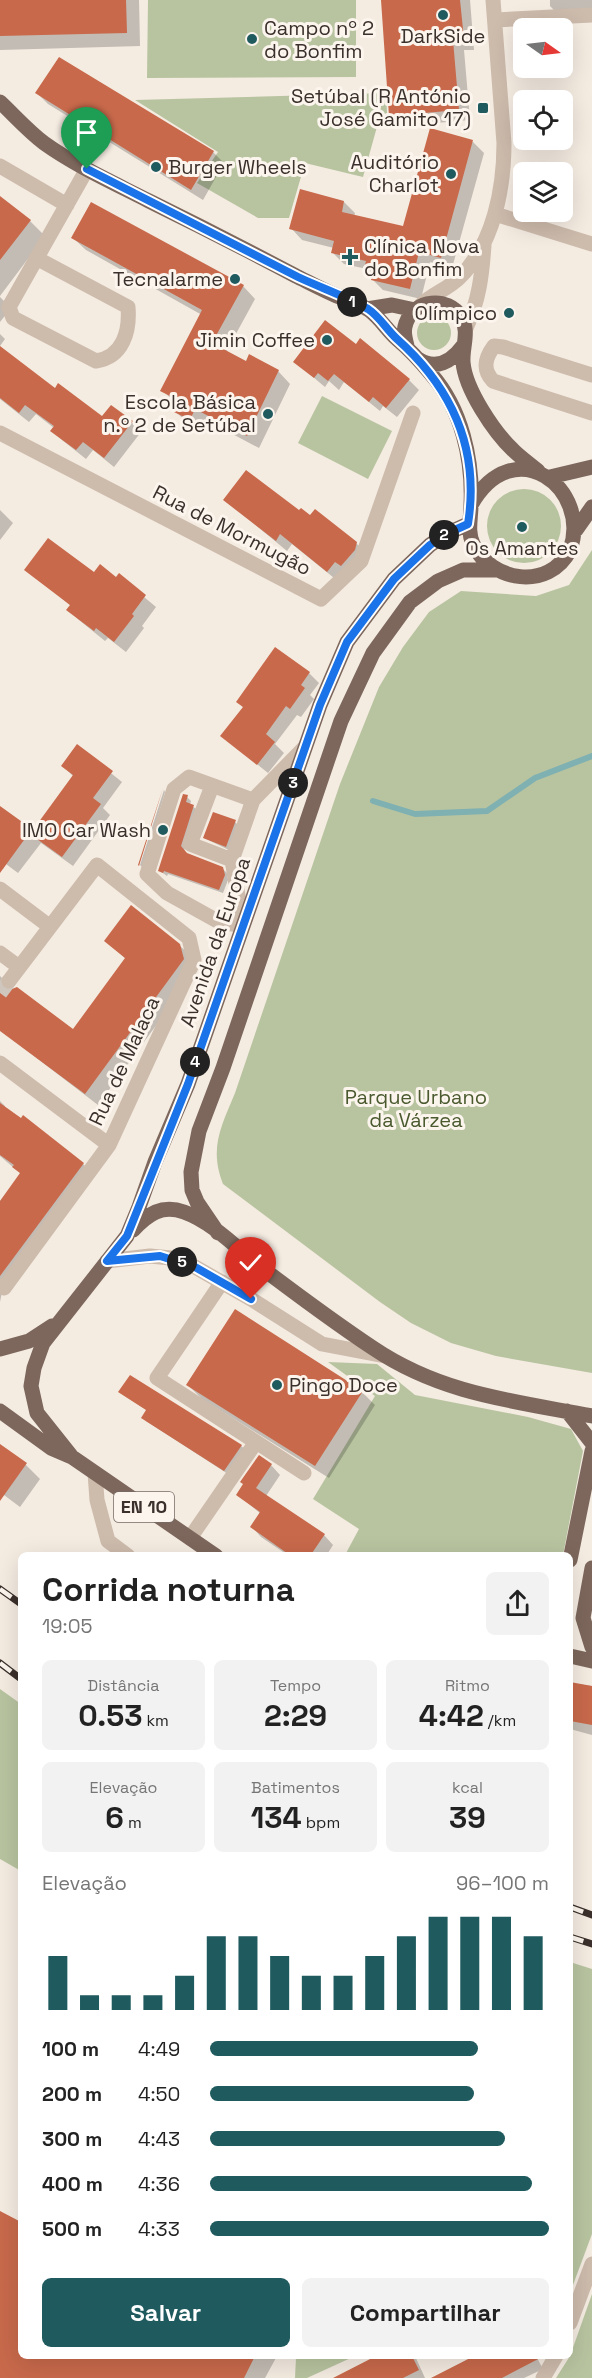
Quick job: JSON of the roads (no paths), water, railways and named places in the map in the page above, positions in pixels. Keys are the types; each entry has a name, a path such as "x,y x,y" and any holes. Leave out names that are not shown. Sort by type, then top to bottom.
{"main road":[{"path":"0,102 43,142 87,169 322,289 367,309 422,362 433,365 445,363 455,358 463,346"},
{"path":"218,1233 197,1202 192,1190 191,1172 199,1131 223,1068 341,721 373,654 410,602 438,581 464,570 494,570 510,576 527,578 544,573 559,564 570,550 576,530 577,517 572,500 562,486 512,449 488,418 469,385 463,364 466,328 462,319 449,306 431,303 418,308 392,306 367,309"},
{"path":"418,308 405,324 404,332 410,351 432,375 458,419 465,438 471,506 468,524 472,542 481,558 494,570"},
{"path":"471,506 480,489 494,477 511,470 530,469 545,475 592,467"},
{"path":"576,530 592,507"},
{"name":"Avenida da Europa","path":"72,1457 38,1413 31,1386 34,1368 44,1343 57,1323 127,1236 188,1084 320,705 347,642 394,579 430,545 446,534 468,524"},
{"path":"127,1236 142,1220 158,1210 168,1209 187,1213 218,1233 386,1356 420,1375 489,1398 592,1416"},
{"path":"0,1349 29,1341 57,1323"},
{"path":"0,1411 51,1448 72,1457"},
{"path":"567,1411 592,1443"},
{"path":"572,1552 592,1451"},
{"name":"EN 10","path":"72,1457 210,1552"},
{"path":"592,1568 583,1618 592,1647"},
{"path":"573,1657 592,1661"}],"street":[{"path":"418,308 459,279 484,242 495,214 504,164 493,0"},
{"path":"495,20 592,15"},
{"path":"0,166 67,205"},
{"path":"36,258 128,307 129,321 126,334 120,348 106,360 96,361 13,318 9,307 36,258 87,169"},
{"path":"495,214 592,244"},
{"path":"466,328 474,311 481,284 484,242"},
{"path":"592,375 503,346 494,346 485,366 493,381 592,412"},
{"name":"Rua de Mormugão","path":"0,433 321,599 361,561 413,413"},
{"path":"252,800 189,777 174,789 147,874 167,893 220,923 243,925 232,860 252,800 305,747"},
{"path":"212,786 190,844 232,860"},
{"name":"Rua de Malaca","path":"2,1287 109,1145 194,960 189,938 97,865 49,926"},
{"path":"0,889 49,926 9,981"},
{"path":"0,953 19,968"},
{"path":"0,1063 109,1145"},
{"path":"107,1261 160,1256 195,1267 322,1344 386,1356"},
{"path":"222,1282 156,1378 303,1473"},
{"path":"190,1538 256,1442"},
{"path":"95,1473 97,1500 108,1541 123,1552"},
{"path":"573,2315 592,2264"},
{"path":"543,2378 554,2359"}],"waterway":[{"path":"373,801 415,814 487,811 535,778 592,756"}],"tunnel":[{"path":"0,993 9,981"}],"railway":[{"path":"0,1589 18,1602"},
{"path":"0,1663 18,1677"},
{"path":"573,1908 592,1915"},
{"path":"573,1938 592,1944"}],"place":[{"name":"DarkSide","path":"443,15"},
{"name":"Campo nº 2 do Bonfim","path":"252,39"},
{"name":"Setúbal (R António José Gamito 17)","path":"483,108"},
{"name":"Burger Wheels","path":"156,167"},
{"name":"Auditório Charlot","path":"451,174"},
{"name":"Clínica Nova do Bonfim","path":"350,257"},
{"name":"Tecnalarme","path":"235,279"},
{"name":"Olímpico","path":"509,313"},
{"name":"Jimin Coffee","path":"327,340"},
{"name":"Escola Básica n.º 2 de Setúbal","path":"268,414"},
{"name":"Os Amantes","path":"522,527"},
{"name":"IMO Car Wash","path":"163,830"},
{"name":"Pingo Doce","path":"277,1385"}],"park label":[{"name":"Parque Urbano da Várzea","path":"416,1108"}]}
